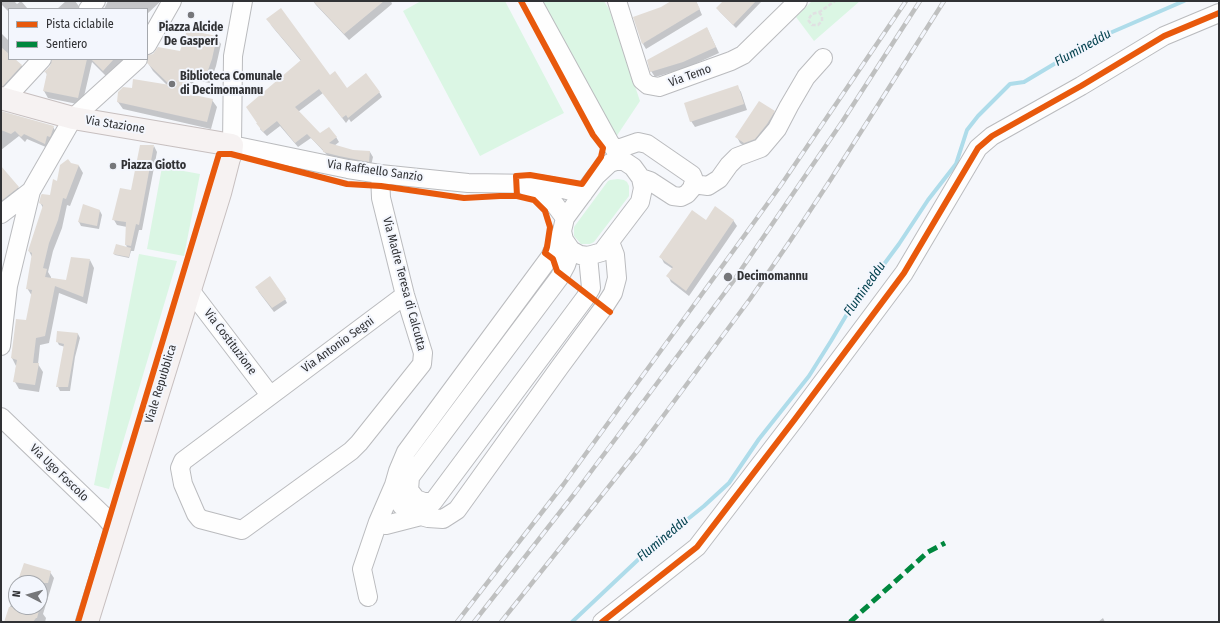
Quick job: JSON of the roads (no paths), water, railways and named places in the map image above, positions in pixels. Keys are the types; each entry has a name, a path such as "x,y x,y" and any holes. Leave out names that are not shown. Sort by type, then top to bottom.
{"main road":[{"name":"Via Stazione","path":"3,98 73,118 232,145"},
{"name":"Viale Repubblica","path":"87,622 220,192 228,158 231,154 232,145"}],"street":[{"path":"148,43 172,1"},
{"path":"232,145 233,56 243,1"},
{"path":"368,597 362,569 373,534 406,452 550,257 564,224 596,176 610,163 616,161 620,156 638,142 647,144 692,175 694,180 693,187 687,194 681,197 673,196 650,181 641,178 620,156 610,143 532,1"},
{"name":"Via Temo","path":"618,1 642,80 648,85 659,87 743,55 798,1"},
{"path":"602,622 697,547 904,273 978,148 992,136 1164,36 1219,13"},
{"path":"693,184 708,186 719,179 737,157 761,148 777,129 806,77 823,58"},
{"path":"3,98 41,60"},
{"path":"1,346 4,281 31,191 73,118 137,60"},
{"name":"Via Raffaello Sanzio","path":"232,145 348,169 380,174 468,183 539,184 583,194"},
{"name":"Via Madre Teresa di Calcutta","path":"270,395 183,461 180,468 183,484 196,514 200,519 242,530 338,461 359,443 422,364 422,353 405,295 381,198 380,174"},
{"path":"600,250 580,255 571,250 566,265 559,278 410,477 409,490 416,499 424,502 434,502 585,298 591,288 600,250 640,202 642,188 641,178"},
{"name":"Via Raffaello Sanzio","path":"519,184 544,194 553,202 564,224 564,240 571,250"},
{"path":"1,214 31,191"},
{"path":"394,485 395,496 402,506 414,514 428,518 443,519 457,510 613,293 610,273 600,250"},
{"name":"Via Costituzione","path":"190,290 270,395"},
{"name":"Via Antonio Segni","path":"270,395 405,295"},
{"name":"Via Ugo Foscolo","path":"1,417 105,517 116,530"},
{"path":"378,522 386,525 421,516"}],"waterway":[{"name":"Flumineddu","path":"572,622 642,556 704,506 729,483 759,439 809,376 853,304 899,244 928,200 956,164 967,130 978,116 1010,84 1024,82 1096,39 1184,1"}],"railway":[{"path":"457,622 563,485 781,185 906,1"},
{"path":"474,622 575,493 732,283 842,122 920,1"},
{"path":"501,622 638,450 750,299 831,179 944,1"}],"place":[{"name":"Piazza Alcide De Gasperi","path":"191,15"},
{"name":"Biblioteca Comunale di Decimomannu","path":"172,84"},
{"name":"Piazza Giotto","path":"113,166"},
{"name":"Decimomannu","path":"728,277"}]}
